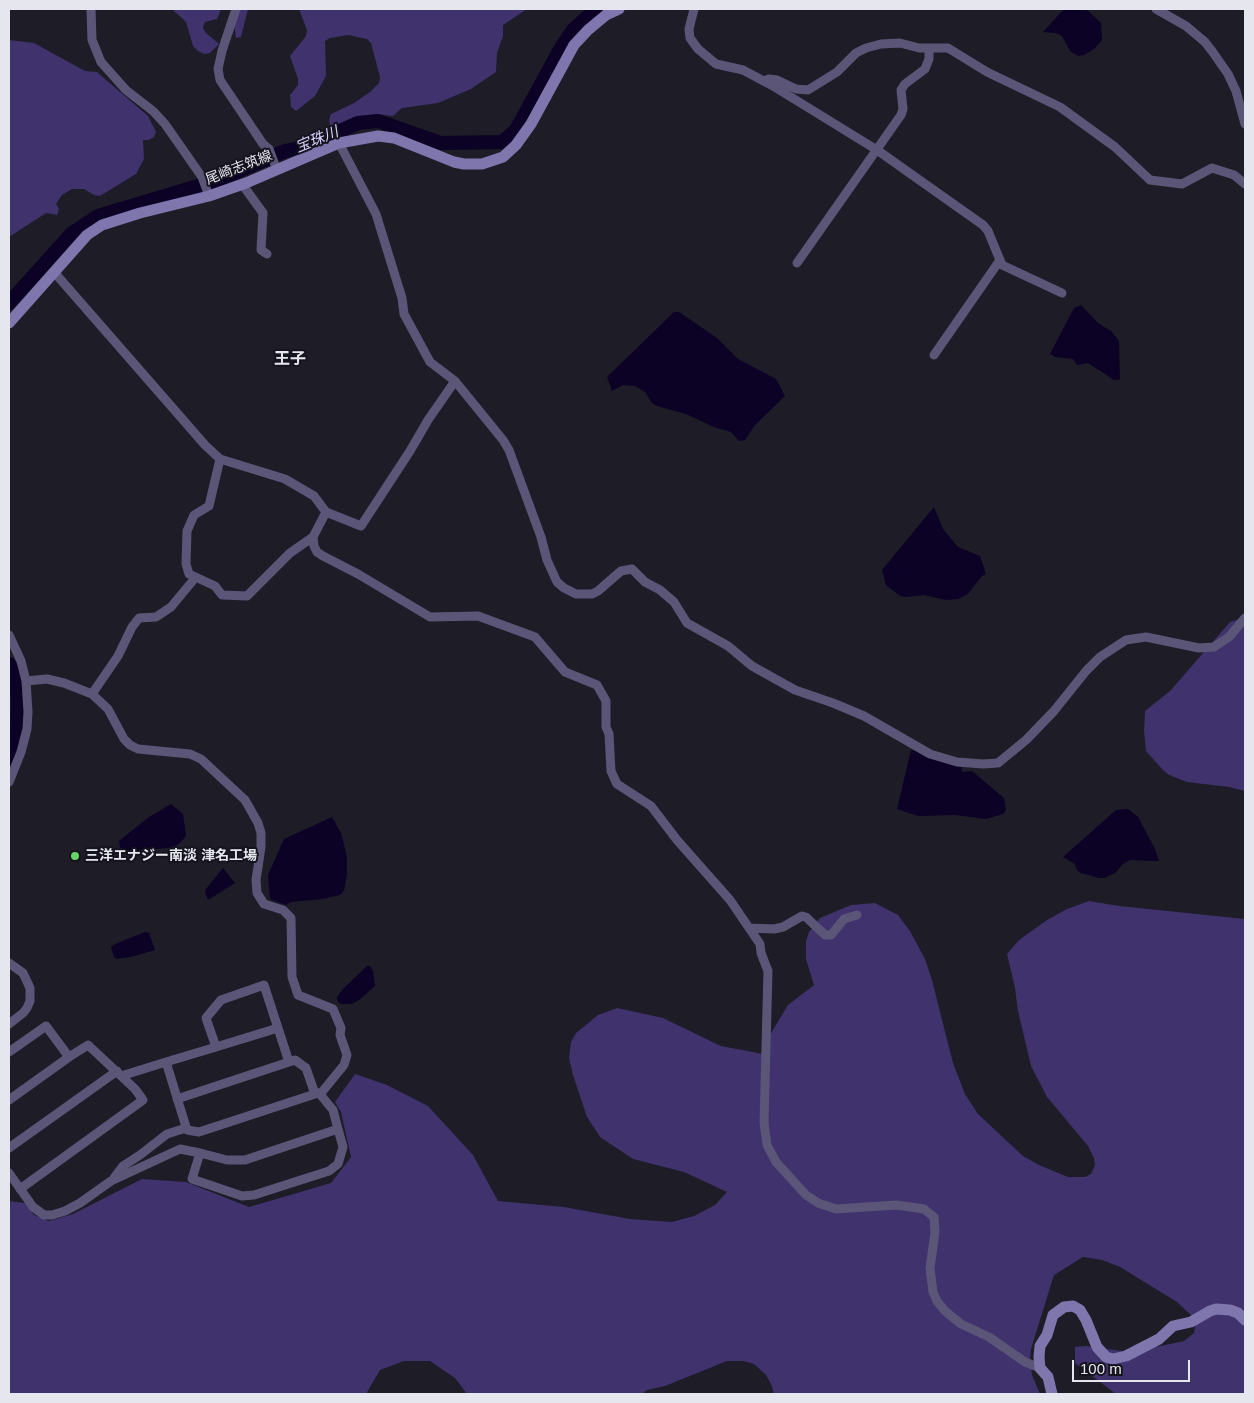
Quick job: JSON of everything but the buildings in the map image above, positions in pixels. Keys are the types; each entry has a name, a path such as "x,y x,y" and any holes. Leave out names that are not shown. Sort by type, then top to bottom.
{"main road":[{"name":"尾崎志筑線","path":"9,323 87,236 102,225 242,184 275,166 339,143 378,136 394,138 464,164 482,164 498,160 510,152 523,136 574,44 606,15 619,9"},
{"path":"1052,1394 1048,1377 1040,1368 1040,1346 1047,1335 1053,1316 1064,1307 1073,1306 1080,1310 1086,1320 1096,1347 1106,1357 1113,1359 1126,1356 1159,1339 1173,1326 1191,1322 1216,1309 1230,1310 1238,1313 1245,1320"}],"street":[{"path":"90,9 92,40 101,62 126,90 153,111 164,124 202,177 208,194"},
{"path":"236,9 222,51 218,69 220,80 263,144 269,149 275,166"},
{"path":"694,9 689,32 692,41 698,49 718,66 739,68 764,81 877,150 983,225 988,231 1002,265 1062,293"},
{"path":"1156,9 1186,26 1212,50 1236,90 1245,124"},
{"path":"764,81 769,79 780,81 796,89 808,90 837,72 856,53 866,48 881,44 900,43 920,48 948,48 987,72 1060,107 1116,147 1150,180 1182,184 1212,168 1234,175 1245,184"},
{"path":"797,264 903,111 901,93 903,87 923,72 928,63 929,48"},
{"path":"339,143 376,214 402,298 404,314 430,362 455,381 509,450 541,537 547,560 557,582 564,588 576,594 592,594 621,571 632,569 645,582 660,590 674,602 687,623 728,646 752,666 795,690 864,716 930,754 958,762 998,763 1026,740 1054,711 1086,671 1100,657 1126,640 1146,637 1199,648 1214,647 1230,636 1245,618"},
{"path":"242,184 263,213 261,250 267,254"},
{"path":"934,355 1000,260"},
{"path":"54,272 205,445 220,459 285,479 314,496 326,512 361,526 455,381"},
{"path":"220,459 209,506 194,515 187,532 186,564 188,574 215,586 222,595 247,596 290,553 313,537 326,512"},
{"path":"313,537 317,552 430,617 478,616 535,637 565,672 597,685 606,700 606,727 609,734 611,771 617,784 651,806 677,840 730,900 760,944 761,953 768,971 764,1123 767,1145 776,1162 806,1195 818,1203 836,1209 896,1204 924,1209 934,1217 935,1232 930,1268 933,1292 937,1301 945,1311 961,1324 989,1337 1025,1362 1040,1368"},
{"path":"92,694 118,656 132,627 139,618 156,618 171,607 194,578"},
{"path":"9,636 26,681 28,712 27,729 21,752 9,782"},
{"path":"26,681 47,679 64,683 92,694 108,709 124,739 130,745 138,749 190,754 201,759 245,800 261,833 256,880 257,892 264,904 283,910 291,918 292,977 298,995 333,1009 341,1028 340,1035 347,1055 344,1065 322,1092 199,1132 187,1130 186,1128 166,1062"},
{"path":"750,928 774,929 783,927 802,916 806,917 825,936 831,935 844,919 857,915"},
{"path":"9,963 23,973 30,988 30,1001 23,1013 9,1024"},
{"path":"216,1047 206,1018 222,1000 264,986 289,1062"},
{"path":"9,1052 46,1026 69,1057"},
{"path":"9,1148 119,1073 166,1062 278,1028"},
{"path":"9,1100 88,1045 119,1073 143,1100 20,1189"},
{"path":"177,1099 294,1060 306,1068 317,1094 332,1110 343,1147 338,1164 330,1171 254,1195 242,1196 192,1179 200,1153"},
{"path":"111,1182 123,1166 167,1134 186,1128"},
{"path":"9,1173 38,1211 44,1215 52,1215 80,1203 111,1182 176,1151 192,1150 228,1160 245,1160 338,1129"}],"shaded area":[{"path":"172,9 221,9 217,19 205,22 203,27 205,32 219,44 210,53 204,54 198,51 193,46 186,22"},
{"path":"232,9 248,9 241,37 236,38"},
{"path":"299,9 527,9 503,25 503,36 497,53 496,72 471,89 438,103 402,108 393,116 376,114 330,126 331,114 354,103 379,83 380,77 371,43 367,39 348,35 330,38 325,41 326,76 315,96 296,111 291,107 290,95 298,85 298,79 290,56 306,36 307,30"},
{"path":"1064,9 1086,9 1101,23 1102,40 1094,49 1084,55 1078,56 1070,51 1062,36 1056,33 1043,32"},
{"path":"9,40 34,43 85,71 97,72 148,116 156,132 154,137 149,140 143,140 144,159 136,174 100,196 84,189 72,189 62,195 56,204 59,209 57,215 46,213 9,237"},
{"path":"1081,305 1098,323 1111,331 1119,341 1120,379 1114,380 1088,363 1077,365 1073,359 1055,357 1050,354 1074,308"},
{"path":"674,312 679,312 717,338 738,359 776,379 785,396 755,425 745,440 739,441 731,432 714,427 686,414 657,406 652,403 645,392 635,386 623,385 612,391 607,377"},
{"path":"934,507 943,529 958,547 980,556 986,574 982,576 968,594 958,599 946,600 924,595 900,596 886,585 882,570"},
{"path":"1245,617 1245,791 1187,782 1169,775 1146,751 1145,711 1170,691 1230,622"},
{"path":"911,750 951,761 961,766 962,772 972,771 1004,798 1006,810 1003,814 986,819 955,815 918,816 897,809"},
{"path":"171,804 183,814 186,836 179,844 171,848 124,851 120,847 119,841 149,817"},
{"path":"1128,809 1138,817 1155,849 1159,861 1130,860 1123,864 1115,873 1105,878 1099,878 1081,873 1077,870 1075,864 1063,857 1116,810"},
{"path":"332,817 341,833 347,856 347,874 344,891 340,895 323,899 291,902 286,905 270,899 268,875 284,839"},
{"path":"223,868 235,883 208,900 205,892 206,889"},
{"path":"1089,901 1119,906 1245,919 1245,1394 1116,1394 1075,1363 1075,1347 1086,1346 1122,1351 1184,1341 1194,1333 1196,1320 1177,1302 1120,1267 1102,1260 1083,1257 1054,1275 1031,1349 1032,1375 1040,1394 774,1394 766,1375 754,1364 743,1361 727,1361 665,1386 647,1390 642,1394 467,1394 455,1378 430,1361 404,1361 380,1370 366,1394 9,1394 9,1201 25,1203 34,1215 49,1221 73,1214 142,1179 186,1182 249,1207 331,1183 351,1157 341,1112 335,1102 355,1074 387,1085 428,1106 473,1155 498,1201 564,1207 630,1219 672,1222 694,1216 715,1205 727,1192 684,1172 633,1159 600,1137 587,1117 573,1075 569,1058 571,1042 576,1033 598,1015 617,1008 663,1018 721,1046 763,1054 770,1035 788,1005 814,985 806,959 806,941 809,932 820,918 851,905 875,903 898,915 910,931 925,959 932,980 953,1063 965,1094 978,1114 1023,1156 1068,1177 1085,1177 1091,1174 1095,1165 1094,1158 1088,1146 1047,1097 1031,1066 1007,954 1019,940 1047,920 1067,909"},
{"path":"145,932 149,933 155,950 131,957 117,959 114,957 111,948 113,945"},
{"path":"367,966 370,966 373,971 375,986 352,1004 341,1004 338,1002 337,997 343,989"}],"waterway":[{"name":"宝珠川","path":"9,303 72,233 98,216 218,180 285,151 304,147 358,123 378,121 441,143 502,142 516,130 559,51 573,30 596,9"},
{"name":"宝珠川","path":"9,664 13,672 18,699 17,736 9,760"}],"place":[{"name":"三洋エナジー南淡 津名工場","path":"75,856"}],"district":[{"name":"王子","path":"290,360"}]}
